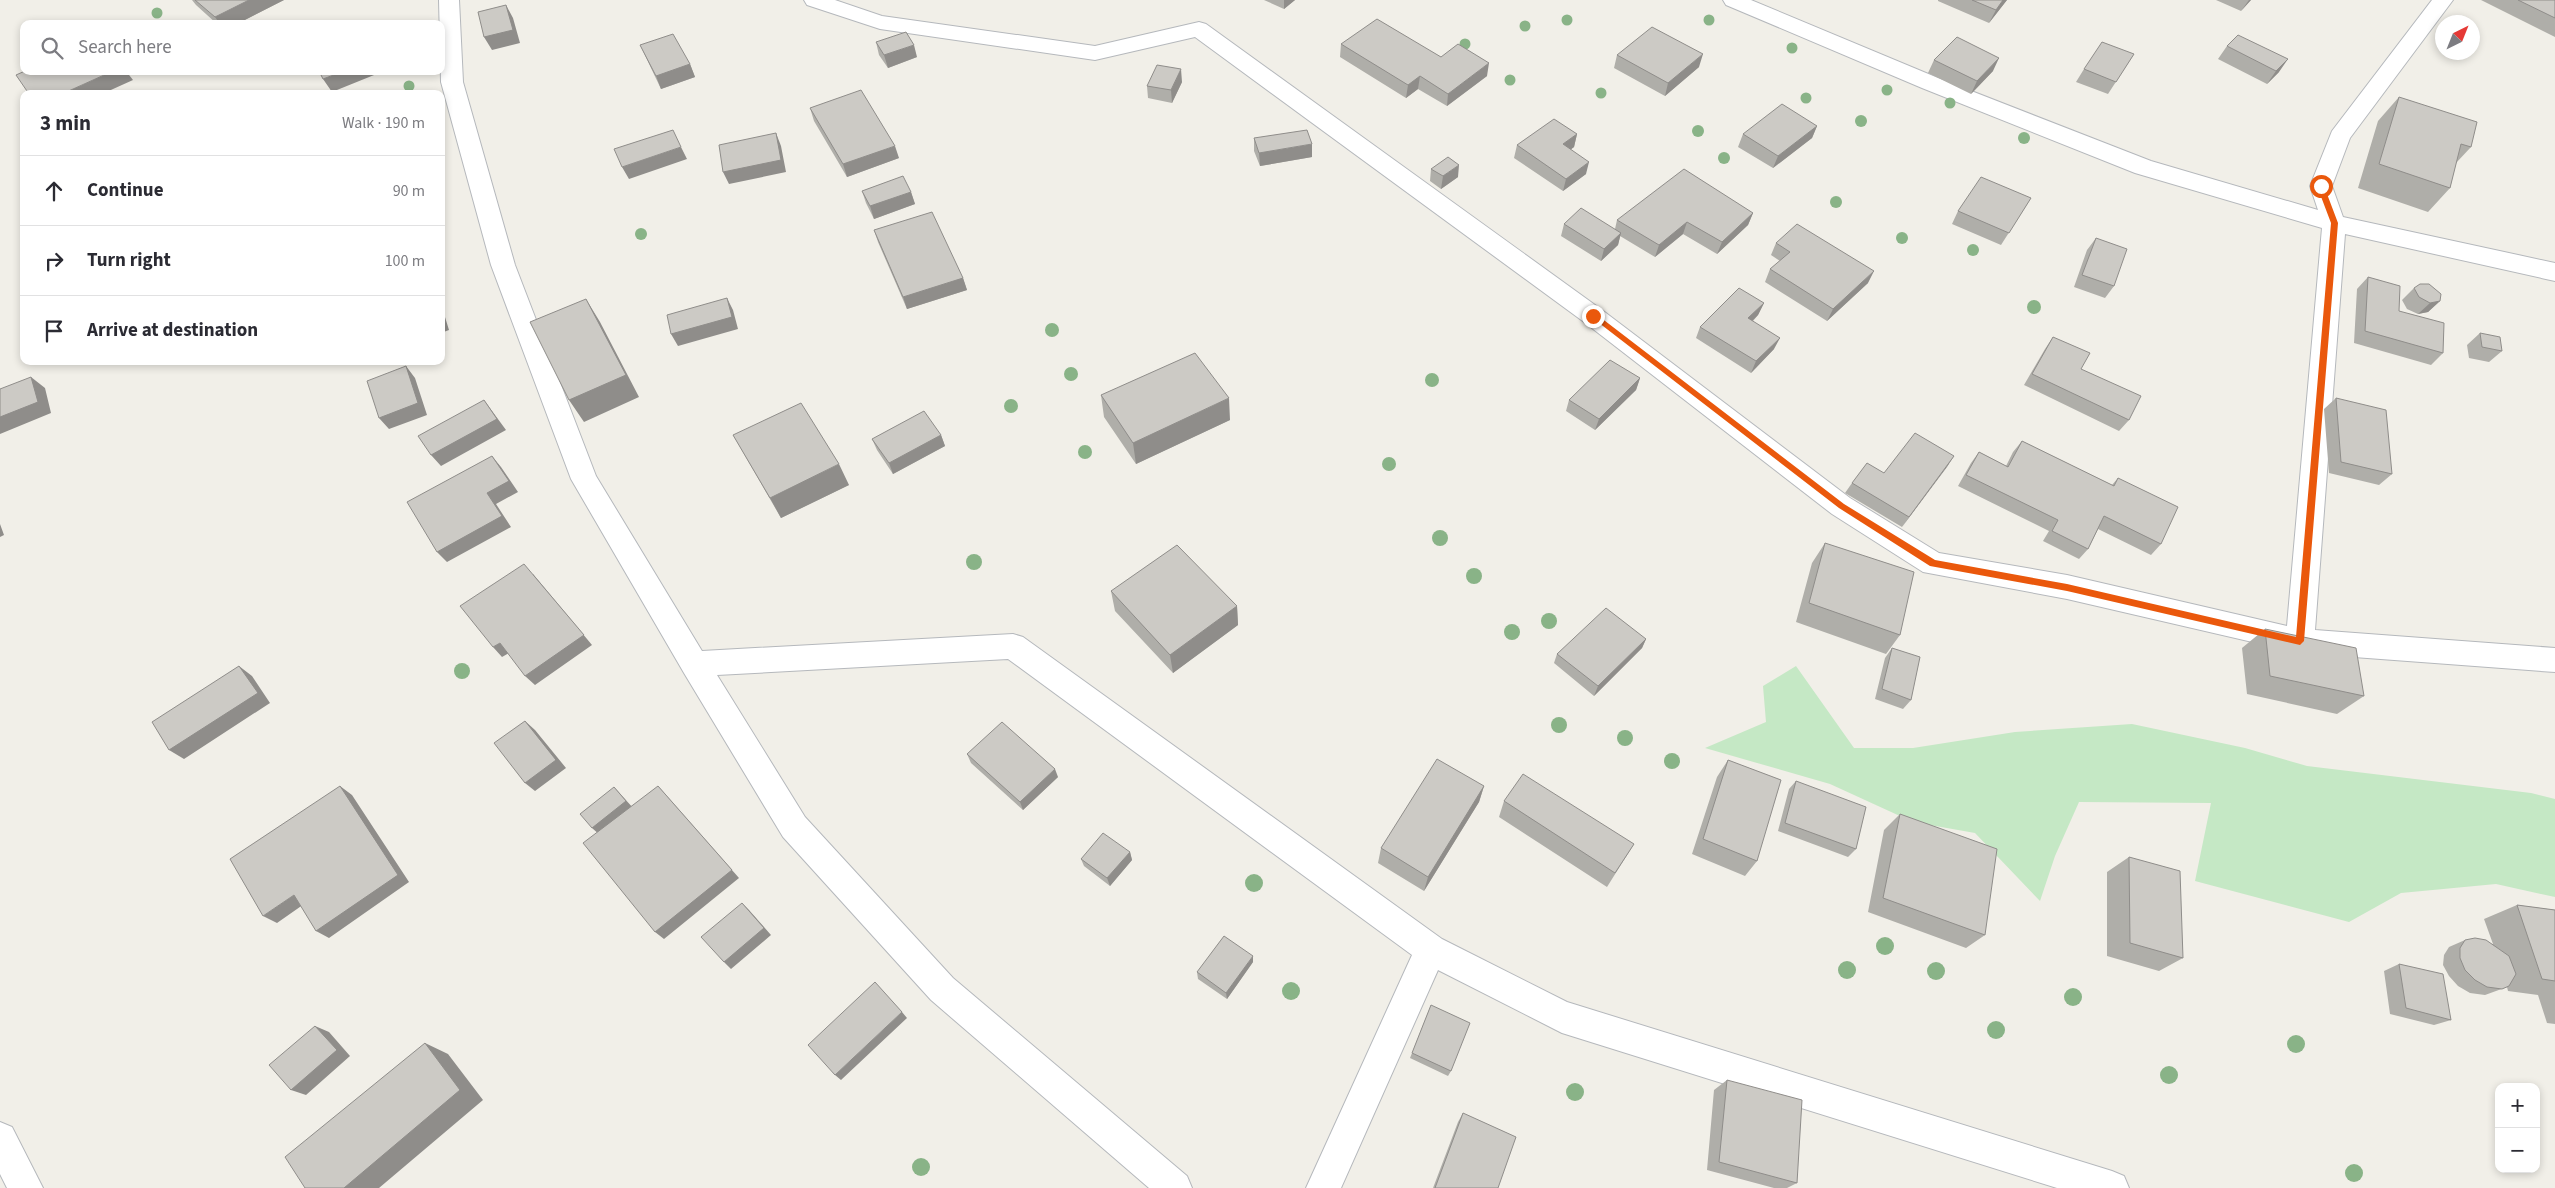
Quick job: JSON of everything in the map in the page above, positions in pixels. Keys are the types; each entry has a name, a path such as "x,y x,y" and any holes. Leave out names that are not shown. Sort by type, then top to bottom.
{"street":[{"path":"449,0 452,82 503,265 584,479 694,664 794,827 942,990 1175,1188"},
{"path":"814,0 1095,53 1199,29 1593,316 1842,506 1933,564 2067,587 2300,641 2555,660"},
{"path":"1733,0 1930,83 2143,167 2334,223 2555,272"},
{"path":"2300,641 2334,223 2321,186 2340,136 2443,0"},
{"path":"694,664 1013,646 1431,950 1562,1017 2039,1177 2112,1188"},
{"path":"1323,1188 1431,950"},
{"path":"0,1139 26,1188"}],"green space":[{"path":"1796,666 1854,748 1913,748 2015,732 2132,724 2245,748 2307,766 2531,793 2555,799 2555,897 2496,884 2401,893 2349,922 2195,881 2211,803 2079,802 2055,856 2040,901 1975,833 1913,822 1830,784 1705,748 1766,722 1763,686"}],"building":[{"path":"195,0 249,0 215,17"},
{"path":"1972,0 2003,0 1996,10"},
{"path":"2518,0 2555,0 2555,18"},
{"path":"506,5 513,30 484,37 478,12"},
{"path":"1377,19 1441,57 1458,44 1489,63 1448,94 1420,76 1408,85 1341,44"},
{"path":"1652,27 1703,54 1668,83 1617,55"},
{"path":"906,32 914,45 884,55 876,42"},
{"path":"673,34 690,64 656,76 640,45"},
{"path":"2238,35 2288,59 2276,71 2227,46"},
{"path":"1957,37 1999,58 1977,81 1934,60"},
{"path":"2102,42 2134,54 2116,82 2084,69"},
{"path":"1157,65 1181,69 1171,90 1147,86"},
{"path":"20,73 20,75 104,75 71,90 26,90 16,75"},
{"path":"321,75 334,75 323,79"},
{"path":"861,90 895,146 843,164 810,108"},
{"path":"2399,97 2477,122 2471,147 2461,144 2450,188 2379,164"},
{"path":"1782,104 1817,126 1778,156 1743,134"},
{"path":"1554,119 1577,134 1563,144 1589,162 1566,179 1517,145"},
{"path":"673,130 681,147 622,167 614,149"},
{"path":"1307,130 1312,144 1259,153 1254,138"},
{"path":"776,133 781,160 723,172 719,145"},
{"path":"1448,157 1459,165 1443,176 1431,169"},
{"path":"1684,169 1753,213 1722,242 1687,222 1659,245 1617,220"},
{"path":"903,176 911,192 870,206 862,191"},
{"path":"1981,177 2031,198 2009,233 1958,211"},
{"path":"1581,208 1621,233 1604,249 1564,224"},
{"path":"932,212 963,278 903,297 874,230"},
{"path":"1797,224 1874,271 1833,309 1770,269 1790,252 1776,243"},
{"path":"2096,238 2127,249 2114,286 2082,275"},
{"path":"2368,277 2400,286 2399,311 2444,323 2443,353 2365,331"},
{"path":"2420,284 2429,284 2441,294 2440,301 2430,303 2419,297 2414,288"},
{"path":"1739,288 1764,303 1748,318 1780,338 1756,361 1700,327"},
{"path":"727,298 732,317 671,334 667,315"},
{"path":"586,299 626,375 569,400 530,322"},
{"path":"2480,333 2500,337 2502,351 2482,347"},
{"path":"2053,337 2090,353 2081,369 2141,396 2129,420 2032,374"},
{"path":"1195,353 1229,398 1133,443 1101,395"},
{"path":"1610,360 1640,378 1599,419 1569,400"},
{"path":"406,366 418,403 379,418 367,381"},
{"path":"31,377 38,402 0,417 0,389"},
{"path":"2336,398 2386,410 2392,474 2341,462"},
{"path":"484,400 497,419 431,455 418,436"},
{"path":"801,403 839,464 770,498 733,435"},
{"path":"924,411 941,435 889,463 872,439"},
{"path":"1915,433 1954,456 1909,517 1852,483 1867,463 1884,473"},
{"path":"2022,441 2114,486 2118,478 2178,507 2161,544 2104,516 2088,549 2052,531 2058,520 1966,475 1979,452 2008,467"},
{"path":"492,456 509,481 487,493 502,516 437,552 407,502"},
{"path":"1825,543 1914,572 1900,635 1809,603"},
{"path":"1177,545 1237,606 1170,655 1111,591"},
{"path":"524,564 584,635 525,676 500,643 493,647 460,606"},
{"path":"1606,608 1646,639 1598,686 1557,654"},
{"path":"2265,629 2356,648 2364,696 2270,676"},
{"path":"1892,648 1920,657 1911,700 1882,689"},
{"path":"239,666 258,693 169,750 152,722"},
{"path":"525,721 556,760 525,783 494,743"},
{"path":"1002,722 1055,769 1020,802 967,754"},
{"path":"1437,759 1484,786 1428,877 1381,848"},
{"path":"1728,760 1781,780 1757,861 1703,839"},
{"path":"1523,774 1634,844 1615,873 1504,801"},
{"path":"1796,781 1866,807 1856,849 1785,823"},
{"path":"340,786 398,875 316,931 294,895 263,916 230,859"},
{"path":"658,786 732,870 655,932 583,843"},
{"path":"614,787 626,801 592,828 580,814"},
{"path":"1900,814 1997,849 1985,935 1883,898"},
{"path":"1103,833 1130,852 1107,878 1081,859"},
{"path":"2129,857 2180,871 2183,958 2130,943"},
{"path":"742,903 764,928 724,962 701,937"},
{"path":"2517,905 2555,910 2555,981 2542,979"},
{"path":"1224,936 1253,956 1226,993 1197,972"},
{"path":"2475,938 2486,940 2509,956 2516,974 2509,986 2502,989 2487,987 2475,980 2465,970 2460,958 2460,948 2465,940"},
{"path":"2399,964 2443,974 2451,1020 2406,1008"},
{"path":"875,982 902,1012 835,1075 808,1045"},
{"path":"1431,1005 1470,1023 1451,1071 1412,1053"},
{"path":"315,1026 337,1050 291,1090 269,1065"},
{"path":"425,1043 460,1090 344,1188 305,1188 285,1157"},
{"path":"1727,1080 1802,1100 1797,1183 1719,1162"},
{"path":"1463,1113 1516,1137 1498,1188 1435,1188"}],"route":[{"path":"1593,316 1842,506 1933,564 2067,587 2300,641 2334,223 2321,186"}]}
